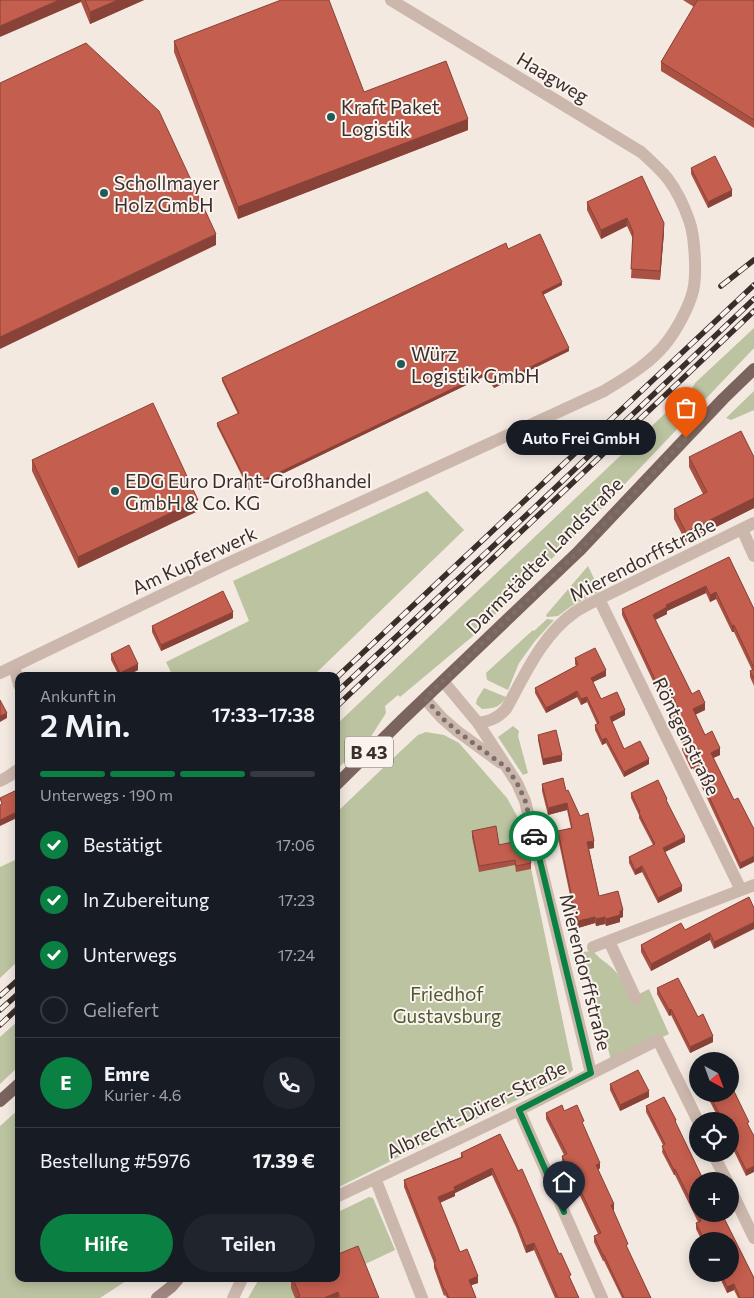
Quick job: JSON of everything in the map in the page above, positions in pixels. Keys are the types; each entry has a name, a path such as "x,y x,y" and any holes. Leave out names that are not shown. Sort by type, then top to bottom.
{"main road":[{"name":"Darmstädter Landstraße","path":"443,681 579,551 723,399 754,369"},
{"name":"B 43","path":"340,781 443,681"},
{"path":"0,1101 15,1088"},
{"path":"157,1298 175,1282"}],"street":[{"name":"Haagweg","path":"391,0 641,152 656,164 669,180 681,201"},
{"name":"Am Kupferwerk","path":"0,673 222,566 604,391 627,376 650,360 667,342 680,322 693,291 695,255 690,222 681,201"},
{"name":"Mierendorffstraße","path":"478,723 493,720 502,714 533,658 554,632 575,612 754,523"},
{"path":"742,529 754,556"},
{"name":"Röntgenstraße","path":"599,599 741,890"},
{"path":"14,666 16,672"},
{"name":"Mierendorffstraße","path":"443,681 478,723 517,783 525,800 591,1073"},
{"name":"Mierendorffstraße","path":"425,698 442,718 457,731 507,768"},
{"path":"0,781 15,772"},
{"path":"593,947 754,885"},
{"path":"609,941 636,999"},
{"name":"Albrecht-Dürer-Straße","path":"340,1195 519,1110 658,1040 694,1112"},
{"path":"519,1110 602,1298"},
{"path":"375,1178 422,1298"},
{"path":"739,1207 754,1238"},
{"path":"233,1298 241,1282"}],"green space":[{"path":"754,328 754,348 586,525 473,636 400,697 398,695 385,706 386,713 370,738 340,766 340,721 693,387"},
{"path":"754,391 754,410 731,420 726,418"},
{"path":"427,491 464,530 317,672 171,672 166,662 249,621 233,581"},
{"path":"588,566 600,591 570,607 558,616 547,617 546,615"},
{"path":"547,619 554,620 519,663 508,690 487,680 486,673"},
{"path":"484,688 506,697 496,707 482,709 476,704"},
{"path":"513,726 519,731 518,736 528,773 523,775 498,737"},
{"name":"Friedhof Gustavsburg","path":"426,732 444,735 459,743 507,798 522,825 573,1070 564,1078 455,1129 340,1186 340,809 418,735"},
{"path":"15,860 15,964 0,978 0,867"},
{"path":"593,951 617,973 631,998 649,989 669,1034 611,1060 583,952"},
{"path":"15,1024 15,1070 0,1084 0,1037"},
{"path":"15,1113 15,1282 124,1282 100,1298 0,1298 0,1126"},
{"path":"369,1197 373,1198 395,1250 361,1266 340,1269 340,1211"},
{"path":"257,1282 310,1282 295,1298 248,1298"}],"building":[{"path":"0,0 59,0 0,26"},
{"path":"85,0 118,0 90,12"},
{"name":"Kraft Paket Logistik","path":"281,0 329,0 364,92 446,61 468,119 238,207 174,41"},
{"path":"697,0 754,0 754,120 661,62"},
{"path":"86,43 159,111 216,234 0,337 0,83"},
{"path":"715,156 732,190 708,202 691,168"},
{"path":"642,176 664,223 660,271 631,269 633,232 627,218 601,230 587,202"},
{"name":"Würz Logistik GmbH","path":"540,234 562,282 542,292 569,348 494,385 485,373 249,487 217,423 239,413 222,378 506,243 508,249"},
{"name":"EDG Euro Draht-Großhandel GmbH & Co. KG","path":"153,403 198,500 78,557 32,460"},
{"path":"741,431 754,457 754,498 686,532 674,509 707,492 689,457"},
{"path":"729,557 754,609 754,668 716,592 710,595 706,586 666,605 667,607 653,615 692,694 699,690 705,703 693,709 705,735 712,731 720,748 711,753 734,800 738,798 754,829 754,856 740,863 693,762 691,763 682,743 684,742 670,712 678,708 668,686 660,690 622,609"},
{"path":"223,591 233,612 161,645 152,626"},
{"path":"129,645 138,664 120,672 111,654"},
{"path":"595,648 606,670 591,678 601,699 617,692 625,710 610,717 624,749 640,741 649,759 624,772 606,738 602,740 595,725 599,723 587,697 581,699 577,691 546,708 535,688 578,665 575,658"},
{"path":"754,669 754,679 750,671"},
{"path":"0,700 7,713 0,716"},
{"path":"556,730 562,755 543,759 538,735"},
{"path":"563,778 566,791 568,790 580,816 588,813 594,841 587,842 599,896 618,891 623,910 620,911 620,915 606,919 605,917 596,919 595,917 578,921 571,899 558,831 572,828 567,803 548,808 542,784"},
{"path":"658,780 685,837 663,848 682,886 658,898 642,866 635,870 629,857 655,844 631,793"},
{"path":"15,791 15,813 0,820 0,805 2,804 0,798"},
{"path":"496,826 499,845 526,839 531,863 516,866 515,860 479,866 472,831"},
{"path":"749,897 754,908 754,922 714,942 710,933 651,964 641,945 681,923 685,930"},
{"path":"678,978 698,1017 703,1014 713,1036 690,1047 671,1009 669,1010 657,988"},
{"path":"638,1070 649,1091 620,1105 610,1084"},
{"path":"664,1097 676,1120 689,1150 689,1162 695,1162 700,1172 689,1172 689,1197 662,1146 665,1144 646,1106"},
{"path":"739,1101 754,1136 754,1166 746,1170 739,1156 739,1112 718,1112 713,1102"},
{"path":"562,1105 564,1111 577,1105 584,1121 582,1122 600,1163 596,1165 614,1204 611,1205 628,1244 626,1245 651,1298 624,1298 594,1236 601,1233 573,1175 571,1176 562,1156 567,1154 546,1113"},
{"path":"500,1134 518,1171 522,1169 559,1254 561,1253 571,1275 569,1276 579,1298 558,1298 534,1243 526,1246 492,1168 454,1187 455,1190 438,1197 460,1252 467,1249 478,1276 469,1280 476,1298 449,1298 444,1289 434,1262 436,1261 404,1180 463,1157 461,1153"},
{"path":"726,1222 731,1232 700,1232 696,1223"},
{"path":"358,1246 379,1298 340,1298 338,1292 324,1298 296,1298 300,1296 294,1282 340,1282 340,1253"},
{"path":"739,1248 754,1278 754,1298 740,1298 734,1284 727,1287 725,1282 739,1282"}],"railway":[{"path":"721,286 754,260"},
{"path":"340,674 754,285"},
{"path":"340,689 754,299"},
{"path":"340,703 754,311"},
{"path":"0,996 15,983"},
{"path":"0,1010 15,997"},
{"path":"0,1025 15,1011"}],"way so far":[{"path":"534,836 525,800 507,768 457,731 442,718 425,698 579,551 686,438"}],"place":[{"name":"Kraft Paket Logistik","path":"331,117"},
{"name":"Schollmayer Holz GmbH","path":"104,193"},
{"name":"Würz Logistik GmbH","path":"401,364"},
{"name":"Auto Frei GmbH","path":"686,438"},
{"name":"EDG Euro Draht-Großhandel GmbH & Co. KG","path":"115,491"}],"route":[{"path":"534,836 591,1073 519,1110 564,1212"}]}
